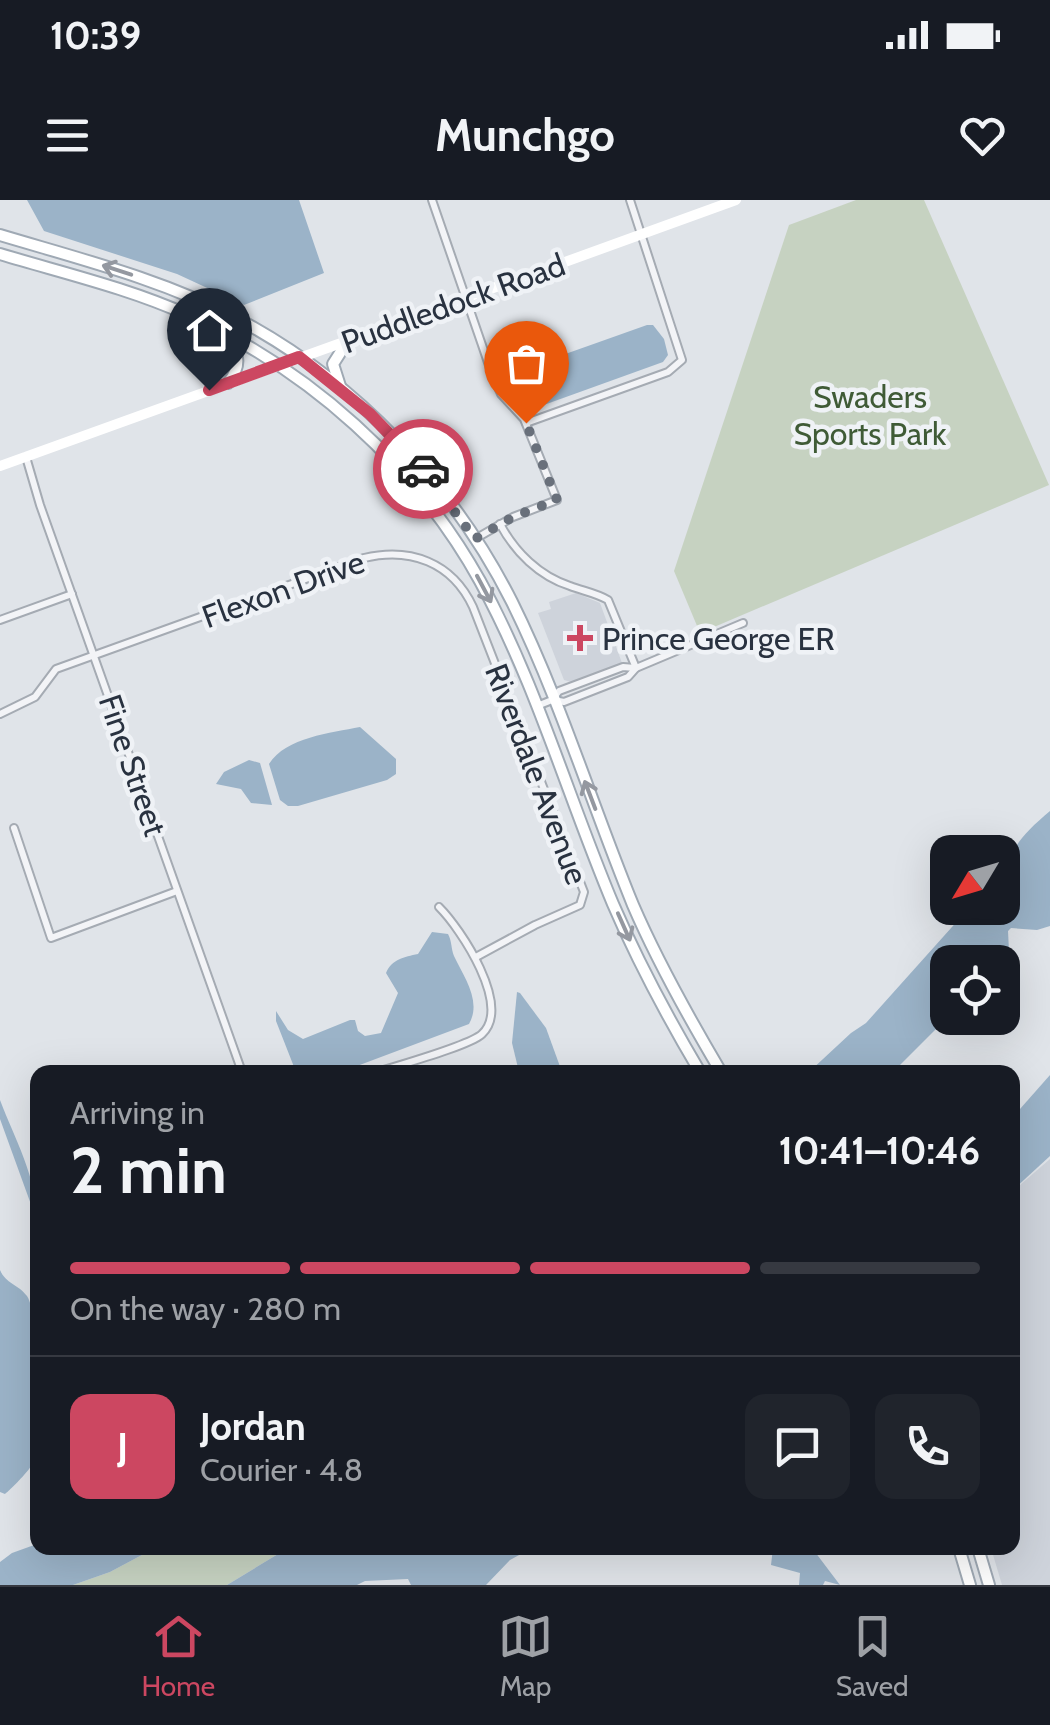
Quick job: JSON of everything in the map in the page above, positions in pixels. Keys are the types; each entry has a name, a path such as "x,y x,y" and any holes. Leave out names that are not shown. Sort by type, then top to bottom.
{"main road":[{"name":"Puddledock Road","path":"0,466 736,200"},
{"path":"0,236 175,290 234,318 299,357 343,391 406,450 440,489 512,603 647,936 717,1065"},
{"path":"0,254 134,294 225,334 278,364 372,440 433,509 496,610 628,937 696,1065"},
{"path":"225,334 238,359 237,371 228,383"},
{"path":"343,391 333,364 347,342"},
{"path":"961,1555 970,1585"},
{"path":"980,1555 989,1585"}],"street":[{"path":"432,200 501,394 526,423 557,500 475,539"},
{"path":"526,423 678,366 682,352 630,200"},
{"name":"Fine Street","path":"26,457 240,1065"},
{"path":"500,524 509,541 538,569 556,581 608,602 636,668"},
{"name":"Flexon Drive","path":"0,714 35,698 56,669 379,554 412,555 434,563 464,591"},
{"name":"Riverdale Avenue","path":"464,591 584,897 580,906 476,957"},
{"path":"0,620 72,594"},
{"path":"536,706 552,700 559,691 623,667 636,668 743,623"},
{"path":"14,828 51,938 178,891"},
{"path":"398,1065 474,1039 489,1023 490,1006 476,957 458,927 439,907"}],"shaded area":[{"name":"Prince George ER","path":"576,593 600,603 622,663 571,682 564,680 538,613 551,609 549,602"},
{"path":"1050,1159 1050,1585 1002,1585 993,1555 1020,1555 1020,1185"}],"green space":[{"name":"Swaders Sports Park","path":"856,200 924,200 1049,485 700,633 674,571 789,225"},
{"path":"142,1555 276,1555 227,1585 73,1585"}],"water":[{"path":"27,200 299,200 324,273 244,305 177,274 44,231"},
{"path":"653,325 664,339 668,355 663,362 531,408 519,390 518,380 526,368"},
{"path":"360,727 396,759 396,774 298,806 288,806 280,800 269,764 277,755 298,742"},
{"path":"249,760 260,763 272,805 251,803 241,789 216,784 224,772"},
{"path":"1050,811 1050,926 1037,930 1011,928 1009,945 936,945 954,925 1020,925 1020,842"},
{"path":"432,932 448,934 473,998 469,1024 360,1065 293,1065 276,1021 276,1011 288,1030 303,1039 350,1020 355,1020 358,1031 365,1036 381,1033 398,993 386,973 395,962 418,954"},
{"path":"930,952 930,1035 900,1065 817,1065 866,1023"},
{"path":"517,992 546,1028 559,1065 517,1065 512,1043"},
{"path":"1050,1075 1050,1156 1020,1184 1020,1109"},
{"path":"0,1100 29,1174 30,1202 0,1119"},
{"path":"0,1270 30,1304 30,1466 5,1494 0,1492"},
{"path":"30,1547 30,1555 142,1555 73,1585 0,1585 0,1562"},
{"path":"276,1555 519,1555 486,1585 411,1585 408,1579 365,1581 357,1585 227,1585"},
{"path":"772,1555 817,1555 840,1585 825,1581 823,1585 799,1585 800,1573 771,1565"}],"way so far":[{"path":"423,469 475,539 513,517 557,500 526,423"}],"place":[{"name":"Prince George ER","path":"580,638"}],"route":[{"path":"209,390 299,357 370,414 423,469"}]}
